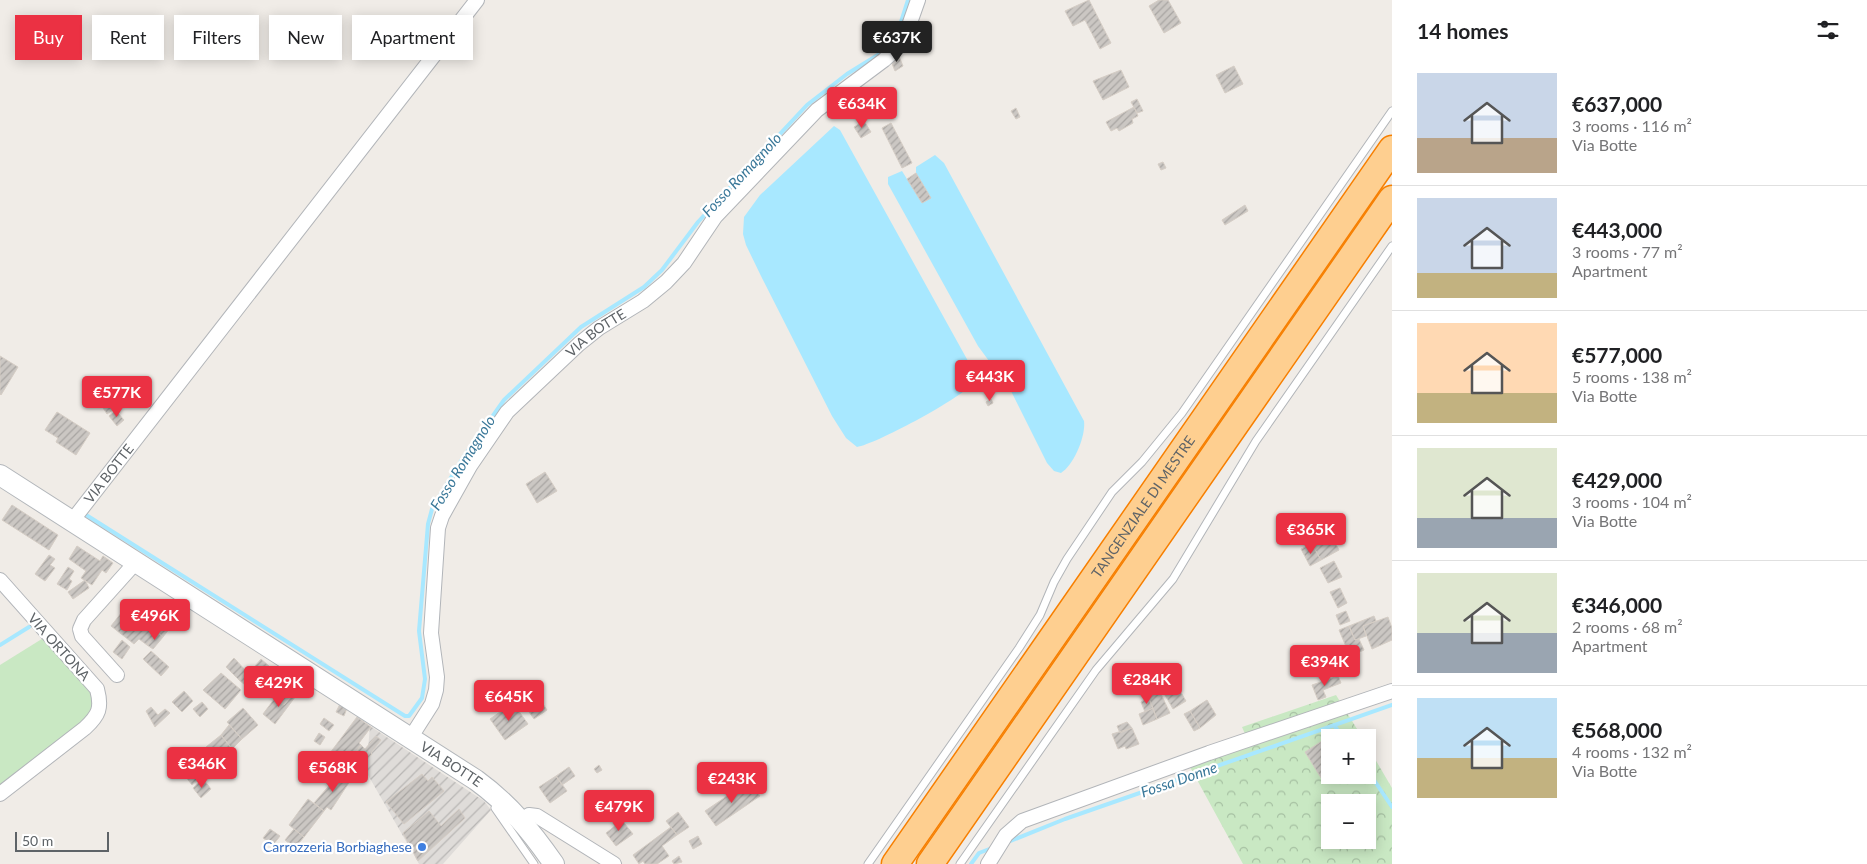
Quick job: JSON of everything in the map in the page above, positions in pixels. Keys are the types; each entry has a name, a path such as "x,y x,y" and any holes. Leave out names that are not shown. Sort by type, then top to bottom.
{"highway":[{"name":"TANGENZIALE DI MESTRE","path":"894,864 1392,149"},
{"name":"TANGENZIALE DI MESTRE","path":"930,864 1392,199"}],"street":[{"name":"VIA BOTTE","path":"72,521 477,0"},
{"name":"VIA BOTTE","path":"411,737 432,704 436,690 431,633 438,528 442,516 465,474 495,427 519,400 579,344 599,328 644,301 666,282 684,263 715,217 817,110 884,60 898,47 906,34 918,0"},
{"name":"VIA BOTTE","path":"0,475 411,737 492,792 522,820 554,864"},
{"path":"117,675 82,636 80,628 84,620 136,562"},
{"name":"VIA ORTONA","path":"0,580 97,689 101,704 98,716 85,728 0,794"},
{"path":"989,863 1006,834 1022,822 1209,753 1392,691"},
{"path":"522,820 529,815 537,816 614,864"}],"lane":[{"path":"868,864 1029,632 1040,615 1067,558 1112,492 1142,462 1182,413 1392,111"},
{"path":"960,864 1096,670 1172,579 1256,441 1392,246"},
{"name":"VIA BOTTE","path":"492,792 490,803 504,817 534,864"}],"shaded area":[{"path":"370,726 484,801 491,810 443,864 419,864 364,768 367,760"}],"green space":[{"path":"45,637 102,705 95,716 0,785 0,665"},
{"path":"1336,695 1357,729 1321,729 1321,784 1376,784 1376,761 1392,788 1392,864 1243,864 1190,767 1249,743 1242,727"}],"water":[{"path":"834,126 840,130 968,361 973,375 970,386 934,411 881,438 857,447 846,438 832,416 761,276 746,245 743,234 744,217 760,195"},
{"path":"935,155 944,163 1084,421 1081,442 1075,457 1061,473 1054,471 1047,463 1011,391 978,346 888,184 888,177 902,171 922,203 930,197 916,173 916,167"}],"building":[{"path":"1089,0 1111,43 1100,49 1085,20 1073,26 1065,11"},
{"path":"1159,0 1168,0 1181,23 1164,33 1149,6"},
{"path":"898,54 903,66 895,71 891,61"},
{"path":"1234,66 1243,84 1225,93 1216,75"},
{"path":"1121,70 1129,87 1103,100 1093,81"},
{"path":"1137,99 1143,111 1137,113 1131,102"},
{"path":"1134,107 1138,116 1132,119 1133,123 1119,131 1117,128 1111,131 1106,122"},
{"path":"1016,108 1020,117 1016,119 1011,111"},
{"path":"864,121 871,132 861,138 854,127"},
{"path":"891,123 912,163 902,168 882,128"},
{"path":"1163,162 1166,168 1161,170 1158,164"},
{"path":"916,173 931,198 922,203 907,179"},
{"path":"1245,205 1248,211 1225,225 1222,220"},
{"path":"0,356 18,367 1,395 0,394"},
{"path":"102,384 117,407 107,414 92,391"},
{"path":"991,399 993,403 988,406 986,402"},
{"path":"116,411 124,420 117,426 109,416"},
{"path":"57,412 90,433 76,455 56,442 58,438 45,430"},
{"path":"545,472 557,491 537,503 526,484"},
{"path":"12,505 58,535 49,550 2,520"},
{"path":"1331,535 1339,550 1321,560 1313,546"},
{"path":"1312,544 1321,560 1310,566 1301,549"},
{"path":"77,546 100,561 103,556 113,563 106,573 102,570 92,585 81,578 86,571 69,559"},
{"path":"49,555 55,559 50,565 55,568 45,581 35,574"},
{"path":"1334,561 1342,577 1328,583 1320,568"},
{"path":"68,567 74,571 69,579 72,581 67,590 57,584"},
{"path":"85,580 89,588 73,599 68,592"},
{"path":"1340,588 1347,603 1338,608 1330,592"},
{"path":"162,609 176,620 163,637 157,632 147,645 139,639 134,644 111,626 122,612 145,631"},
{"path":"1346,611 1350,621 1340,625 1336,615"},
{"path":"1374,616 1376,621 1363,626 1366,636 1355,640 1349,626"},
{"path":"1388,617 1392,628 1392,640 1372,649 1363,626"},
{"path":"1349,626 1355,640 1359,639 1364,650 1350,656 1339,630"},
{"path":"157,632 163,637 153,649 147,645"},
{"path":"122,640 130,647 122,659 113,652"},
{"path":"151,651 169,667 161,676 143,659"},
{"path":"1343,655 1348,663 1340,667 1335,659"},
{"path":"234,658 246,671 239,680 226,667"},
{"path":"261,659 269,666 250,689 239,680 246,671 249,673"},
{"path":"279,672 299,686 284,705 265,690"},
{"path":"1161,672 1165,678 1168,677 1173,686 1176,684 1186,701 1173,709 1154,676"},
{"path":"221,673 241,690 225,709 203,690"},
{"path":"1338,676 1341,683 1323,690 1326,697 1318,700 1312,685"},
{"path":"299,686 301,689 275,724 263,714 275,698 284,705"},
{"path":"533,689 547,710 534,719 520,699"},
{"path":"184,691 193,701 182,712 172,702"},
{"path":"1160,692 1170,713 1157,719 1148,697"},
{"path":"1149,698 1153,708 1145,712 1141,702"},
{"path":"1207,700 1216,715 1200,728 1190,711"},
{"path":"202,702 208,709 200,717 193,709"},
{"path":"513,703 528,724 505,740 490,719"},
{"path":"340,704 347,708 344,716 336,712"},
{"path":"151,707 158,715 165,709 170,713 155,727 146,711"},
{"path":"243,708 258,725 242,739 227,722"},
{"path":"1153,708 1157,719 1143,725 1139,714"},
{"path":"1190,711 1200,728 1194,731 1184,714"},
{"path":"357,717 371,727 359,743 361,745 330,786 311,771 317,763 321,765"},
{"path":"324,718 334,725 329,731 320,724"},
{"path":"1127,722 1132,728 1120,733 1117,726"},
{"path":"229,725 242,739 232,749 221,735"},
{"path":"1132,728 1139,744 1126,749 1125,746 1118,749 1112,734"},
{"path":"319,733 325,737 320,745 314,741"},
{"path":"221,735 234,751 220,763 206,747"},
{"path":"376,736 381,740 372,754 352,776 343,769 361,745 365,749"},
{"path":"1321,742 1321,778 1305,752"},
{"path":"599,765 602,770 597,773 594,769"},
{"path":"569,767 575,776 562,785 556,776"},
{"path":"190,768 199,779 192,785 183,773"},
{"path":"340,773 350,781 331,810 327,807 324,811 314,803"},
{"path":"422,774 428,781 432,777 444,791 404,824 386,802"},
{"path":"556,776 567,791 550,803 539,787"},
{"path":"203,779 211,789 201,798 193,788"},
{"path":"749,781 760,796 716,826 705,811"},
{"path":"308,799 324,811 304,837 289,825"},
{"name":"Carrozzeria Borbiaghese","path":"459,809 465,818 418,861 403,833 429,811 441,826"},
{"path":"678,812 689,827 677,835 666,821"},
{"path":"620,818 633,834 616,846 606,833 615,826 613,823"},
{"path":"671,827 677,835 662,846 669,856 657,864 645,864 643,861 639,864 633,855"},
{"path":"270,829 280,836 273,845 263,838"},
{"path":"294,829 304,837 295,848 285,840"},
{"path":"698,836 702,844 693,849 689,841"},
{"path":"679,856 682,862 674,864 672,861"}],"waterway":[{"name":"Fosso Romagnolo","path":"83,513 405,716 409,716 422,698 425,679 419,631 428,524 432,509 461,461 504,400 581,327 644,287 662,270 698,222 807,105 847,74 881,53 899,28 908,0"},
{"name":"Fosso Romagnolo","path":"0,645 29,627"},
{"name":"Fossa Donne","path":"1008,842 1065,819 1392,705"},
{"path":"1334,725 1337,729"},
{"path":"1376,783 1392,807"},
{"name":"Fossa Donne","path":"971,864 979,853 992,848"}],"place":[{"name":"Carrozzeria Borbiaghese","path":"422,847"}]}
